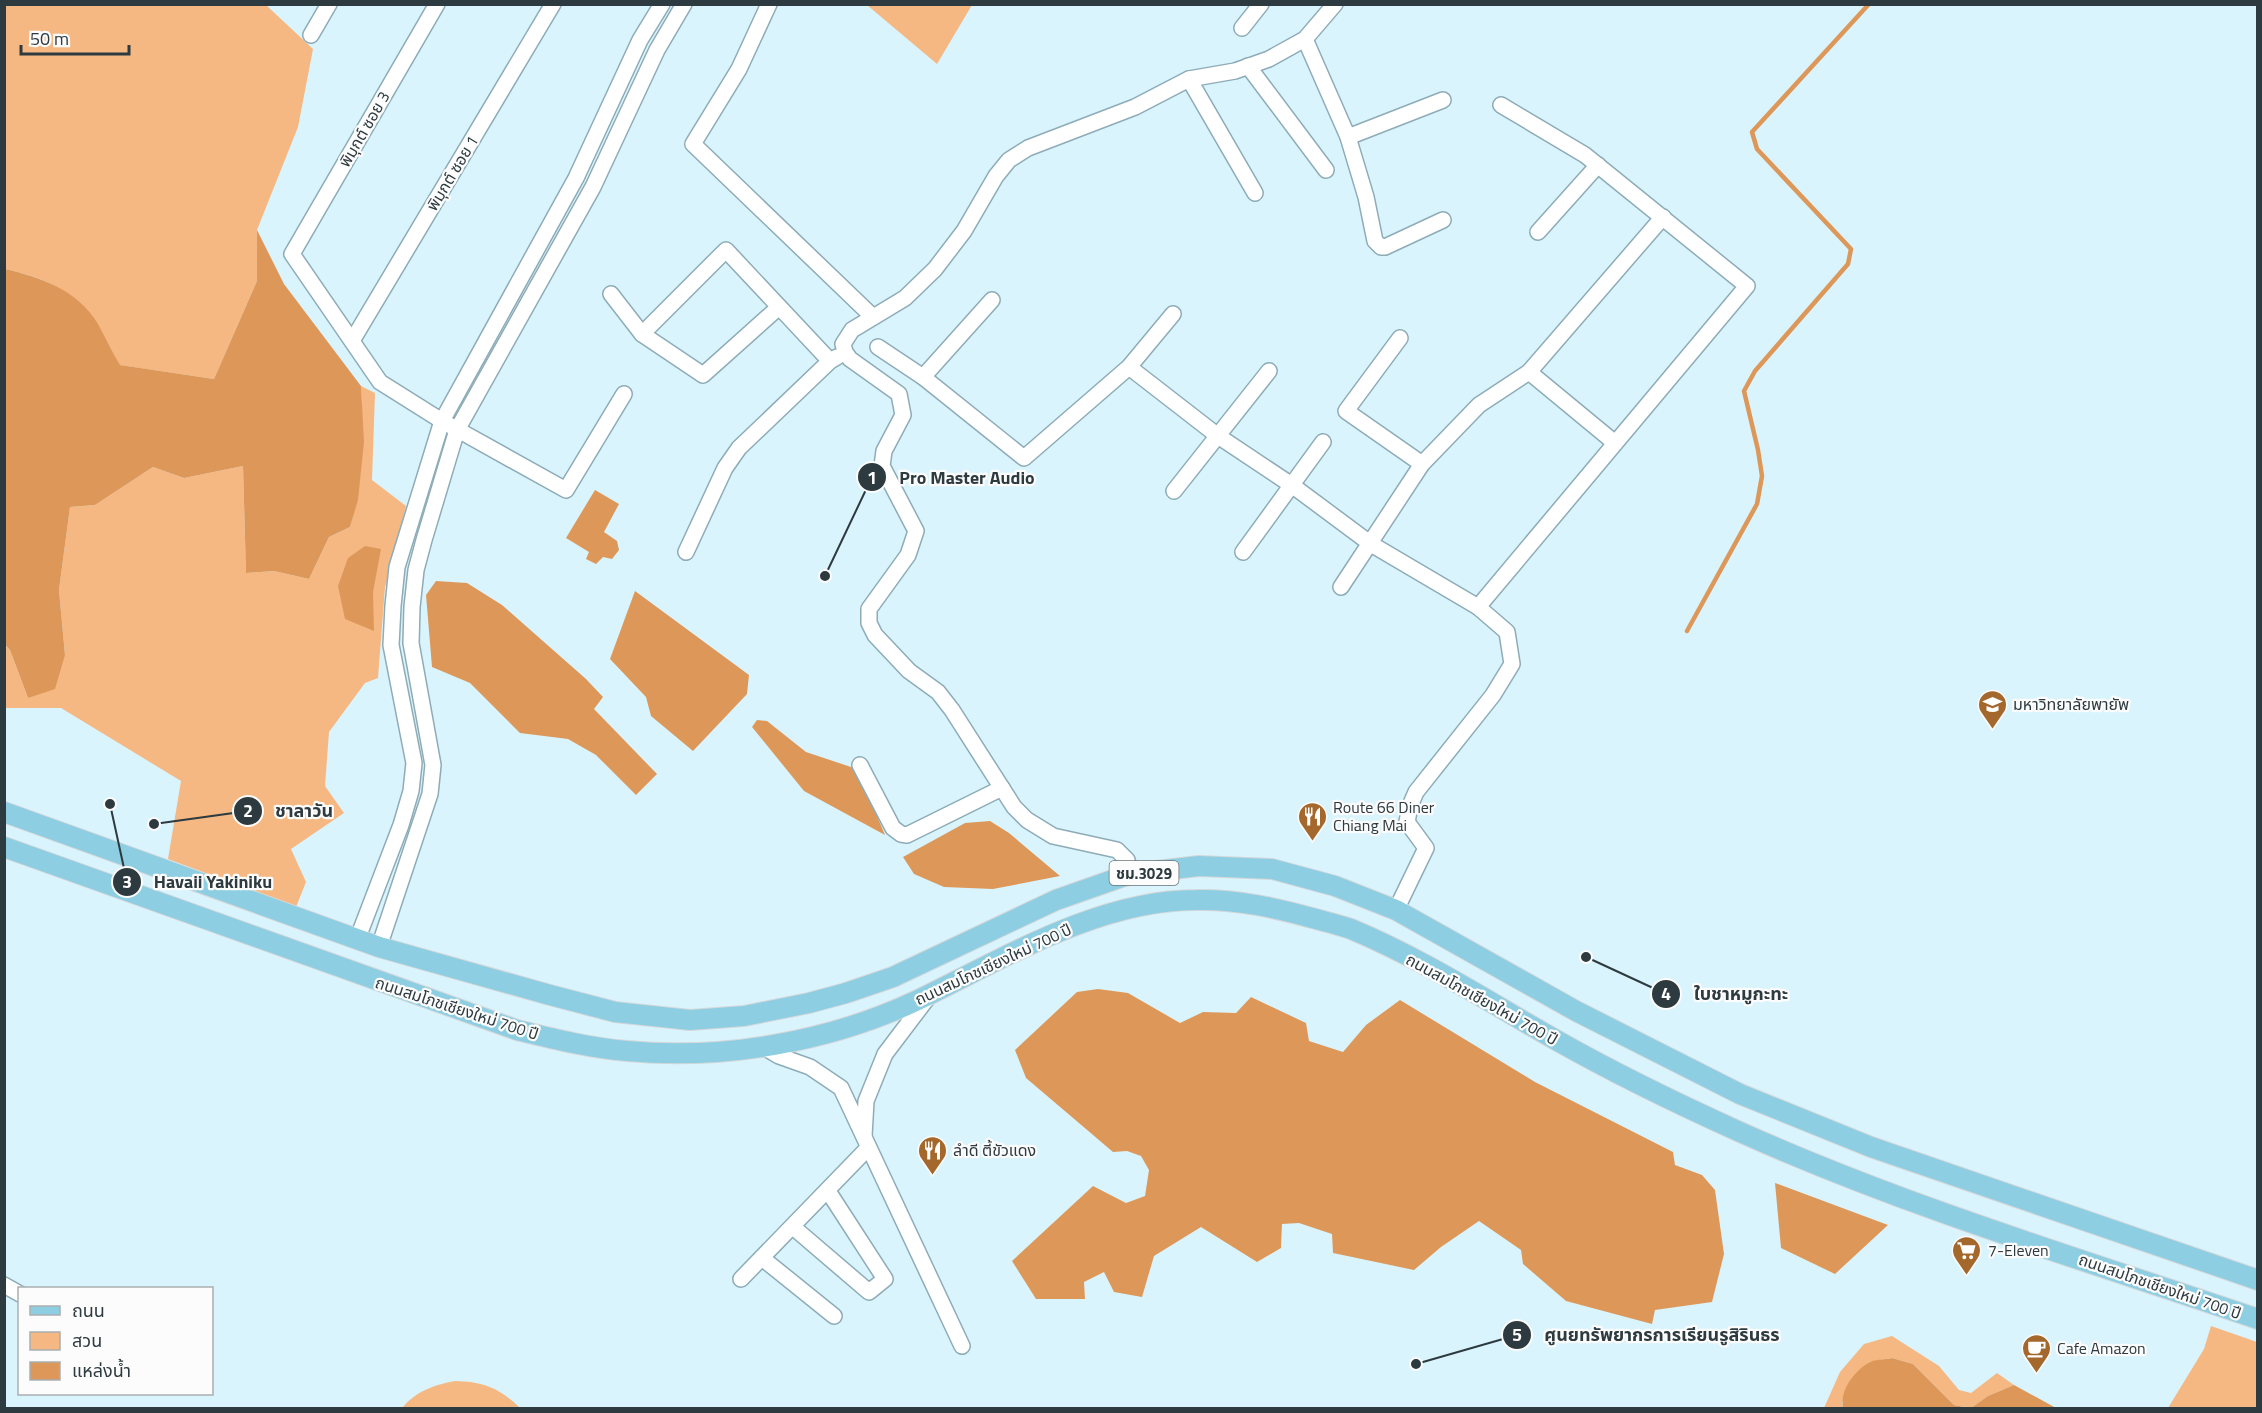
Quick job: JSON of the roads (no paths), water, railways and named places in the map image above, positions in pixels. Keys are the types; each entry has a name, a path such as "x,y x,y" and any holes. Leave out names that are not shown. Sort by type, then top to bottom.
{"main road":[{"name":"ถนนสมโภชเชียงใหม่ 700 ปี","path":"4,812 379,947 615,1012 690,1020 744,1016 809,1003 893,977 1056,900 1130,874 1199,866 1272,869 1335,886 1396,910 1576,1011 1740,1094 1871,1147 2258,1280"},
{"name":"ถนนสมโภชเชียงใหม่ 700 ปี","path":"4,847 517,1030 577,1044 671,1054 750,1049 821,1034 868,1020 932,993 1048,935 1140,906 1194,900 1268,905 1349,928 1454,980 1560,1042 1670,1099 1834,1173 1923,1206 2258,1318"}],"street":[{"path":"311,35 329,4"},
{"name":"พิมุกต์ ซอย 3","path":"352,341 292,254 437,4"},
{"name":"พิมุกต์ ซอย 1","path":"352,341 553,4"},
{"path":"357,940 401,825 411,790 414,763 391,645 397,567 442,421 576,178 640,40 662,4"},
{"path":"379,947 430,794 433,765 411,643 416,570 458,430 593,187 657,50 684,4"},
{"path":"769,4 739,69 693,144 873,317"},
{"path":"1242,28 1262,4"},
{"path":"1130,874 1127,860 1117,850 1071,841 1041,830 1027,820 1014,807 938,692 909,671 875,635 869,624 869,609 908,555 916,531 882,465 884,451 903,415 899,394 850,360 843,344 852,330 905,298 935,269 964,231 996,176 1009,160 1028,148 1135,107 1189,79 1235,71 1269,59 1305,39 1335,4"},
{"path":"1305,39 1348,137 1366,197 1375,241 1381,247 1385,247 1443,220"},
{"path":"1248,66 1326,170"},
{"path":"1189,79 1256,193"},
{"path":"1348,137 1443,100"},
{"path":"1478,607 1747,286 1585,155 1501,105"},
{"path":"602,120 620,128"},
{"path":"1538,232 1598,165"},
{"path":"1341,587 1422,464 1479,405 1529,372 1663,217"},
{"path":"642,334 726,250 830,361"},
{"path":"526,267 543,276"},
{"path":"611,294 642,334 703,375 779,307"},
{"path":"923,377 992,300"},
{"path":"878,347 923,377 1024,458 1130,367 1173,314"},
{"path":"1400,338 1346,411 1422,464"},
{"path":"352,341 380,382 442,421 566,490 624,394"},
{"path":"686,552 725,468 739,448 830,361 845,352"},
{"path":"1130,367 1218,436 1293,486 1371,544 1478,607 1507,632 1512,664 1493,695 1416,792 1410,806 1407,822 1426,848 1396,910"},
{"path":"1174,491 1269,371"},
{"path":"1529,372 1616,443"},
{"path":"1243,552 1323,442"},
{"path":"404,714 424,710"},
{"path":"860,765 893,828 907,836 1002,788"},
{"path":"741,1279 828,1191 866,1143 866,1101 885,1054 932,993"},
{"path":"762,1046 779,1056 810,1067 841,1088 962,1346"},
{"path":"793,1227 869,1292 885,1279 828,1191"},
{"path":"762,1258 834,1316"},
{"path":"4,1286 18,1293"}],"water":[{"path":"257,230 284,284 361,386 364,442 358,500 350,527 329,537 309,579 274,571 246,573 243,466 184,478 153,467 95,505 70,507 59,590 65,655 55,689 28,698 10,650 5,645 5,269 45,281 80,302 98,324 120,365 214,379 257,281"},
{"path":"595,490 619,504 604,532 617,541 619,550 612,559 603,557 596,564 586,559 589,552 566,538"},
{"path":"365,546 381,549 373,592 374,631 345,619 338,586 348,558"},
{"path":"436,581 467,583 502,605 586,679 603,697 594,709 657,774 636,795 596,755 568,739 520,733 470,683 432,667 426,595"},
{"path":"635,591 749,675 747,694 693,751 651,716 646,697 610,659"},
{"path":"757,720 767,721 806,752 857,769 885,835 804,791 752,727"},
{"path":"990,821 1009,833 1060,876 993,889 944,887 914,874 903,857 965,823"},
{"path":"1098,989 1128,993 1180,1023 1203,1012 1236,1013 1251,997 1306,1023 1309,1041 1343,1052 1366,1025 1400,1000 1535,1082 1673,1152 1675,1165 1702,1175 1715,1190 1724,1254 1712,1302 1655,1310 1652,1324 1566,1301 1523,1264 1521,1250 1479,1221 1441,1247 1414,1270 1333,1253 1332,1234 1299,1223 1282,1224 1281,1248 1257,1262 1201,1227 1154,1256 1142,1297 1114,1292 1104,1272 1084,1282 1085,1299 1036,1299 1012,1261 1093,1186 1126,1203 1145,1196 1149,1170 1141,1156 1127,1151 1113,1152 1026,1078 1015,1050 1077,992"},
{"path":"1775,1183 1888,1225 1835,1274 1781,1248"},
{"path":"1892,1358 1913,1364 1954,1405 1970,1408 1843,1408 1846,1388 1857,1372 1870,1362"},
{"path":"2014,1385 2056,1408 1971,1408 1988,1396"}],"waterway":[{"path":"1687,631 1757,504 1762,476 1744,391 1755,371 1848,264 1851,249 1757,149 1752,132 1869,4"}],"place":[{"name":"Pro Master Audio","path":"825,576"},
{"name":"มหาวิทยาลัยพายัพ","path":"1992,730"},
{"name":"Havaii Yakiniku","path":"110,804"},
{"name":"ชาลาวัน","path":"154,824"},
{"name":"Route 66 Diner Chiang Mai","path":"1312,842"},
{"name":"ใบชาหมูกะทะ","path":"1586,957"},
{"name":"ลำดี ตี้ขัวแดง","path":"932,1176"},
{"name":"7-Eleven","path":"1967,1276"},
{"name":"ศูนยทรัพยากรการเรียนรูสิรินธร","path":"1416,1364"},
{"name":"Cafe Amazon","path":"2036,1374"}]}
